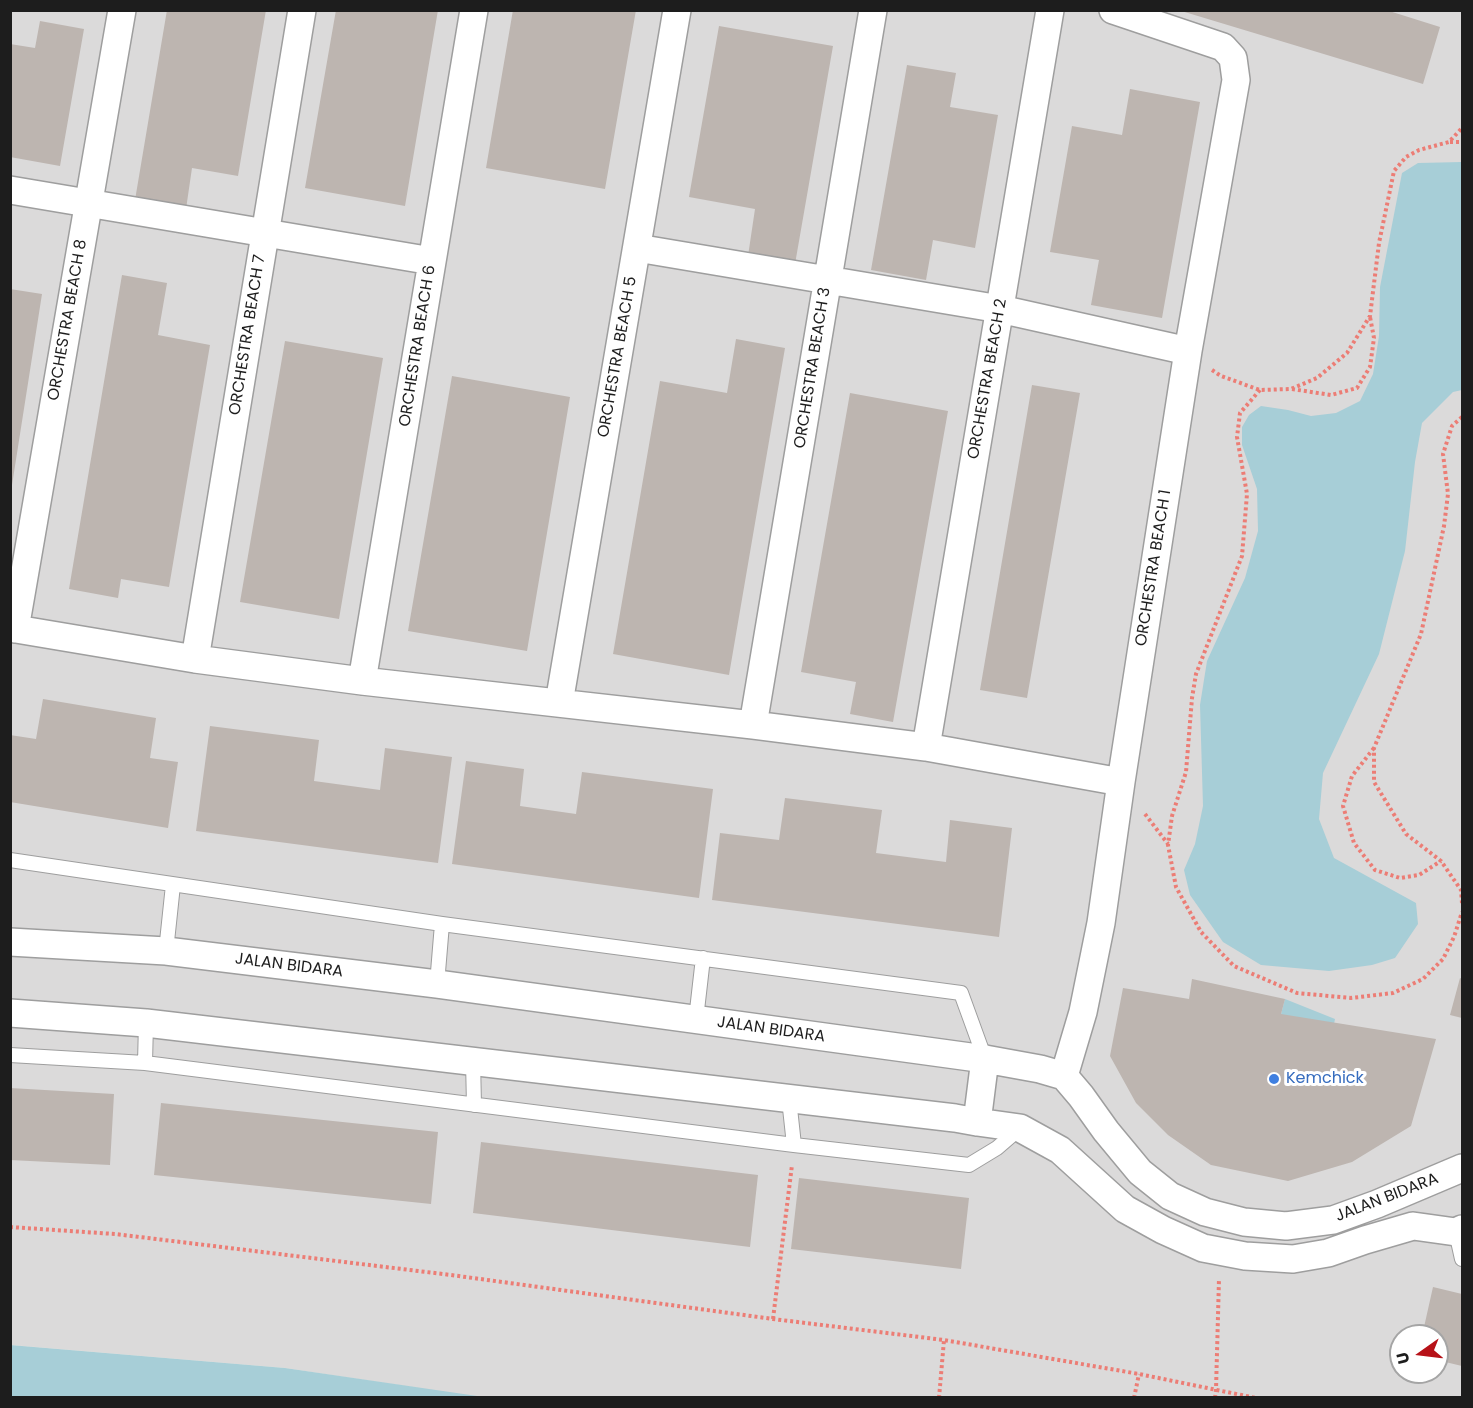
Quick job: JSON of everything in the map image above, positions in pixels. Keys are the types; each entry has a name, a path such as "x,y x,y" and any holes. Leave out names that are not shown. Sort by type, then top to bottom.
{"street":[{"name":"ORCHESTRA BEACH 8","path":"13,628 122,10"},
{"name":"ORCHESTRA BEACH 7","path":"195,659 302,10"},
{"name":"ORCHESTRA BEACH 6","path":"362,681 474,10"},
{"name":"ORCHESTRA BEACH 5","path":"559,703 677,10"},
{"name":"ORCHESTRA BEACH 3","path":"753,726 873,10"},
{"name":"ORCHESTRA BEACH 2","path":"926,747 1050,10"},
{"name":"ORCHESTRA BEACH 1","path":"1064,1076 1083,1012 1101,923 1120,782 1188,351 1236,80 1233,58 1223,47 1113,10"},
{"path":"10,190 432,261"},
{"path":"637,249 1000,309 1188,351"},
{"path":"13,628 195,659 362,681 926,747 1120,782"},
{"name":"JALAN BIDARA","path":"10,942 166,951 437,984 1040,1068 1064,1076 1140,1172 1170,1196 1205,1212 1244,1221 1286,1226 1333,1220 1377,1204 1462,1166"},
{"name":"JALAN BIDARA","path":"10,1013 146,1023 955,1118 1020,1128 1060,1150 1125,1209 1203,1248 1245,1256 1293,1260 1328,1253 1413,1226 1459,1231"},
{"path":"977,1122 986,1059"}],"lane":[{"path":"10,861 442,924 961,993 986,1059"},
{"path":"166,951 173,885"},
{"path":"437,984 442,924"},
{"path":"696,1019 703,958"},
{"path":"145,1063 146,1023"},
{"path":"10,1055 145,1063 969,1165 998,1148 1020,1128"},
{"path":"473,1061 474,1105"},
{"path":"789,1099 794,1145"},
{"path":"1459,1231 1462,1259"}],"path":[{"path":"1449,142 1462,128"},
{"path":"1188,351 1221,376 1260,390 1291,389 1331,395 1357,388 1370,367 1374,338 1370,316 1379,243 1394,171 1406,158 1419,150 1449,142 1462,142"},
{"path":"1291,389 1317,378 1347,353 1370,316"},
{"path":"1260,390 1240,413 1237,437 1247,494 1242,556 1196,674 1186,772 1172,816 1168,845 1176,887 1201,932 1234,966 1297,993 1351,998 1393,993 1423,980 1443,959 1454,937 1462,912"},
{"path":"1441,861 1419,875 1400,878 1375,870 1354,843 1343,806 1352,776 1374,747 1422,634 1448,494 1443,454 1452,426 1462,417"},
{"path":"1374,747 1374,782 1406,834 1441,861 1461,890 1462,903"},
{"path":"773,1319 794,1145"},
{"path":"10,1227 115,1234 451,1275 944,1340 1139,1374 1256,1398"},
{"path":"1215,1398 1220,1252"},
{"path":"939,1398 944,1340"},
{"path":"1134,1398 1139,1374"}],"shaded area":[{"path":"10,11 1462,11 1462,1397 484,1398 285,1368 11,1345"}],"water":[{"path":"1462,162 1462,390 1453,392 1422,423 1415,462 1405,551 1379,654 1323,773 1319,819 1334,858 1416,903 1418,924 1395,958 1372,965 1329,971 1261,965 1223,942 1190,895 1184,870 1195,844 1203,806 1200,705 1207,661 1245,578 1258,531 1257,489 1242,445 1242,427 1249,415 1261,406 1311,416 1336,413 1360,401 1373,374 1379,336 1380,287 1402,173 1418,163"},
{"path":"1285,999 1335,1019 1326,1065 1270,1056"},
{"path":"10,1345 285,1368 484,1397 11,1397"}],"building":[{"path":"167,10 266,10 238,176 192,168 186,209 135,200"},
{"path":"336,10 438,10 405,206 305,188"},
{"path":"513,10 636,10 605,189 486,168"},
{"path":"1178,10 1386,10 1440,27 1423,84"},
{"path":"40,21 84,29 60,166 10,157 10,44 35,48"},
{"path":"719,26 833,46 795,264 748,256 755,209 689,197"},
{"path":"907,65 956,73 950,107 998,115 975,248 933,240 926,280 871,270"},
{"path":"1130,89 1200,102 1162,318 1091,305 1099,260 1050,252 1072,126 1122,135"},
{"path":"122,275 167,283 158,335 210,345 169,587 121,579 118,598 69,589"},
{"path":"10,289 42,294 12,485 10,485"},
{"path":"736,339 785,348 729,675 613,654 660,381 727,393"},
{"path":"285,341 383,358 339,619 240,602"},
{"path":"452,376 570,397 527,651 408,631"},
{"path":"1032,385 1080,393 1027,698 980,690"},
{"path":"850,393 948,411 893,722 850,714 856,682 801,672"},
{"path":"43,699 156,718 150,758 178,762 168,828 10,802 10,735 36,739"},
{"path":"210,726 319,740 314,781 380,790 385,748 452,757 438,863 196,831"},
{"path":"466,761 524,769 520,806 576,814 582,772 713,789 699,898 452,864"},
{"path":"785,798 882,810 876,853 946,862 950,820 1012,828 999,937 712,900 720,833 779,840"},
{"path":"1460,978 1462,979 1462,1018 1450,1015"},
{"name":"Kemchick","path":"1192,979 1285,999 1281,1014 1436,1039 1411,1126 1352,1162 1288,1181 1211,1165 1168,1135 1136,1103 1110,1056 1123,988 1189,999"},
{"path":"10,1088 114,1094 110,1165 10,1160"},
{"path":"161,1103 438,1132 431,1204 154,1175"},
{"path":"481,1142 758,1175 750,1247 473,1213"},
{"path":"799,1178 969,1198 961,1269 791,1249"},
{"path":"1433,1287 1462,1294 1462,1366 1449,1363 1449,1324 1425,1324"}],"place":[{"name":"Kemchick","path":"1274,1079"}]}
